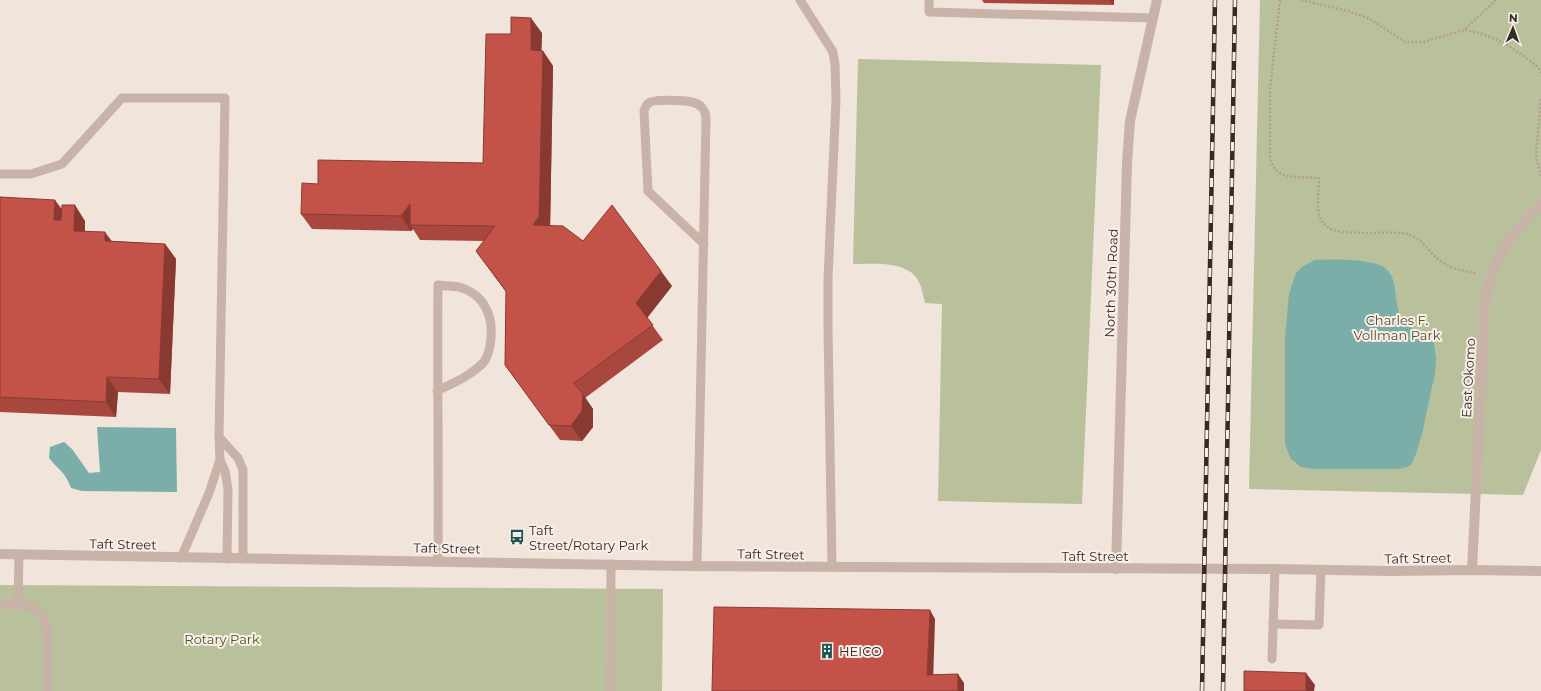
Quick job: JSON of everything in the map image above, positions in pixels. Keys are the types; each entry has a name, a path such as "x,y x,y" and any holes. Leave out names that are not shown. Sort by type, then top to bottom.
{"street":[{"name":"North 30th Road","path":"1116,569 1127,163 1130,122 1157,0"},
{"name":"East Okomo","path":"1472,570 1485,302 1491,275 1504,248 1521,224 1541,204"},
{"name":"Taft Street","path":"0,554 697,566 1541,571"}],"lane":[{"path":"800,0 833,52 835,65 836,100 828,278 832,567"},
{"path":"929,0 929,12 1153,18"},
{"path":"0,174 31,174 62,164 122,98 225,98 219,437 220,460 210,493 181,558"},
{"path":"697,566 704,244 706,112 692,102 654,100 648,103 644,111 648,191 704,244"},
{"path":"437,391 467,376 483,363 490,347 492,327 488,309 477,296 460,287 438,285 437,391 439,465 438,561"},
{"path":"219,437 238,458 243,470 243,559"},
{"path":"220,460 225,471 228,489 227,559"},
{"path":"18,604 19,555"},
{"path":"610,691 611,564"},
{"path":"1272,659 1275,569"},
{"path":"1273,624 1319,625 1321,570"},
{"path":"0,607 18,604 30,607 38,612 45,620 47,629 47,691"}],"path":[{"path":"1280,0 1270,88 1270,156 1275,170 1281,174 1289,176 1319,178 1318,212 1320,219 1330,229 1341,232 1410,234 1420,240 1440,261 1449,267 1461,271 1481,274"},
{"path":"1301,0 1348,11 1370,20 1405,42 1424,42 1464,30 1496,0"},
{"path":"1464,30 1484,34 1503,42 1538,67 1541,73"},
{"path":"1541,99 1536,155 1541,176"}],"green space":[{"name":"Charles F. Vollman Park","path":"1260,0 1541,0 1541,450 1523,495 1249,489"},
{"path":"858,59 1101,65 1082,504 938,501 942,304 925,303 919,282 914,275 907,270 880,264 853,264"},
{"name":"Rotary Park","path":"0,585 663,589 662,691 0,691"}],"water":[{"path":"1315,260 1358,261 1384,267 1392,278 1398,310 1402,319 1434,343 1436,358 1435,373 1422,434 1411,465 1404,468 1395,469 1313,469 1301,467 1291,459 1285,445 1285,338 1289,294 1296,273 1303,266"},
{"path":"97,427 176,428 177,492 82,491 71,488 64,474 49,458 50,447 64,442 72,449 89,473 100,472"}],"building":[{"path":"511,17 531,18 531,50 543,51 539,219 538,218 533,225 563,226 583,241 612,205 661,271 636,303 653,325 574,383 583,394 582,411 571,426 549,425 505,365 506,291 476,251 495,226 410,225 410,204 401,216 301,214 302,183 318,184 318,160 483,163 486,34 511,34"},
{"path":"0,197 55,200 54,220 61,220 62,205 75,205 74,231 105,232 105,241 165,244 159,379 107,377 106,402 0,397"},
{"name":"HEICO","path":"714,607 930,610 927,675 958,674 958,691 712,691"},
{"path":"1244,671 1306,673 1306,691 1244,691"}],"railway":[{"path":"1202,691 1215,0"},
{"path":"1223,691 1235,0"}],"place":[{"name":"Taft Street/Rotary Park","path":"517,537"},
{"name":"HEICO","path":"827,651"}]}
